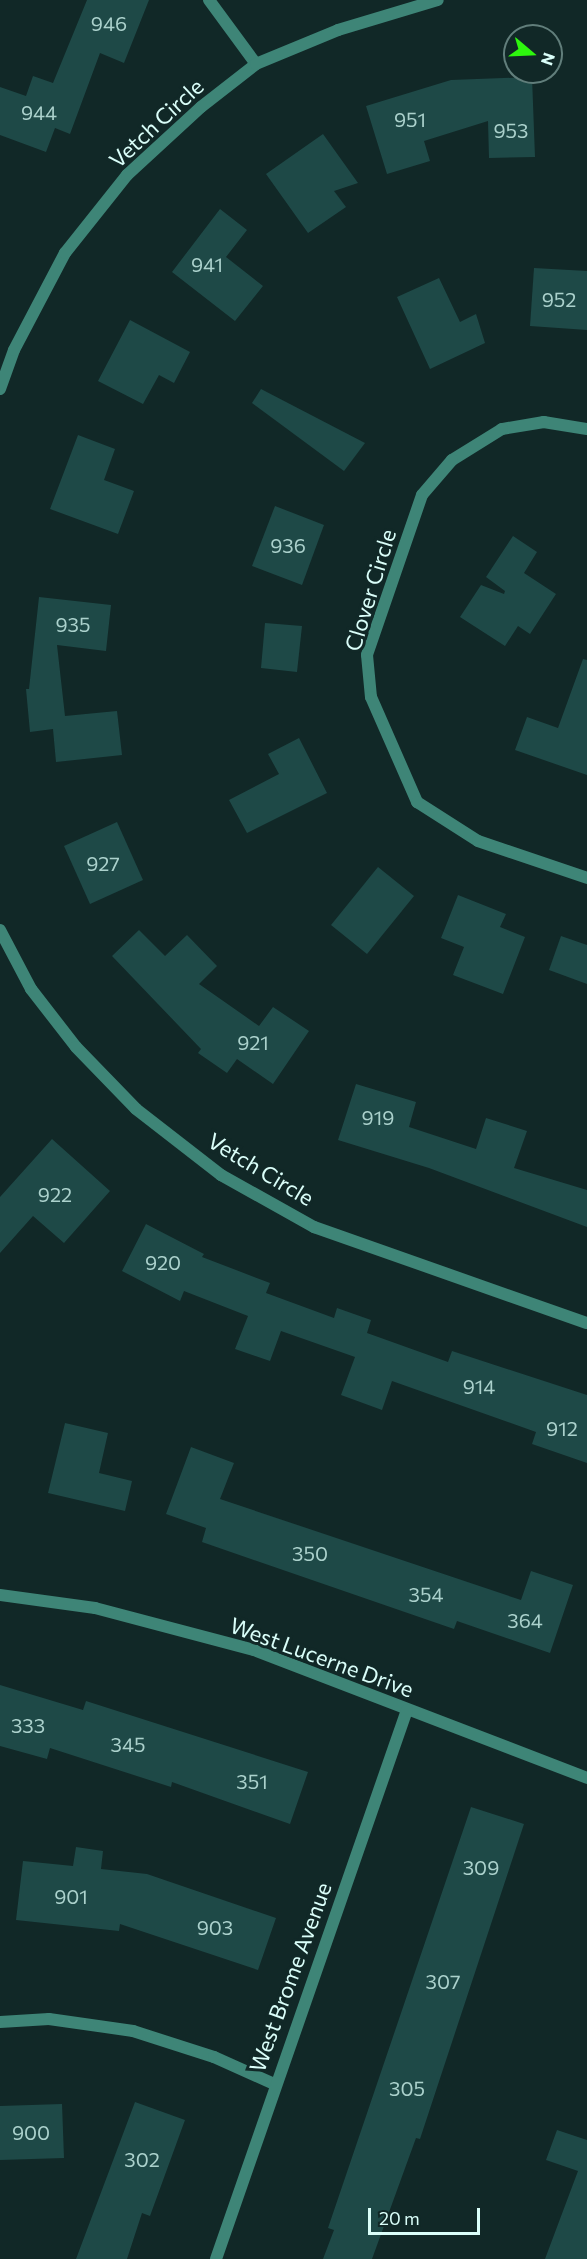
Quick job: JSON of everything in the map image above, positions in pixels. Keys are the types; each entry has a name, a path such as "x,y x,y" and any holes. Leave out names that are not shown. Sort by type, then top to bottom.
{"street":[{"path":"209,0 256,64"},
{"name":"Vetch Circle","path":"0,389 14,350 65,253 127,175 201,107 256,64 338,30 438,0"},
{"name":"Clover Circle","path":"587,429 544,422 502,429 452,460 422,495 367,655 371,697 417,802 478,841 587,878"},
{"name":"Vetch Circle","path":"0,930 31,989 76,1047 136,1109 221,1174 314,1227 587,1323"},
{"name":"West Lucerne Drive","path":"0,1595 95,1608 254,1650 587,1778"},
{"name":"West Brome Avenue","path":"216,2259 274,2084 407,1710"},
{"path":"0,2022 49,2019 133,2031 214,2057 274,2084"}],"building":[{"path":"87,0 149,0 124,63 100,53 70,134 55,128 46,152 0,135 0,87 26,96 33,76 53,83"},
{"path":"503,78 503,84 532,84 535,157 489,158 488,121 424,141 430,161 387,174 366,106 451,80"},
{"path":"323,134 358,183 334,191 346,207 308,233 266,174"},
{"path":"220,209 247,230 226,257 263,286 235,321 172,272"},
{"path":"534,268 587,271 587,330 530,326"},
{"path":"439,278 460,322 476,314 485,343 430,369 397,297"},
{"path":"130,320 190,352 174,383 159,375 143,404 98,381"},
{"path":"261,389 365,443 344,471 252,403"},
{"path":"78,435 115,449 104,480 134,491 118,534 50,509"},
{"path":"275,506 324,525 302,585 252,566"},
{"path":"513,536 537,552 524,573 556,594 530,634 518,626 505,646 460,617 481,585 504,594 505,591 486,577"},
{"path":"39,597 111,605 106,651 57,645 65,716 117,711 122,755 56,762 53,729 30,732 26,689 29,689"},
{"path":"265,623 302,626 297,672 261,668"},
{"path":"583,659 587,660 587,775 515,750 527,717 558,728"},
{"path":"299,738 327,793 247,833 229,800 279,774 268,754"},
{"path":"117,822 143,880 90,904 64,846"},
{"path":"378,867 414,896 367,954 331,925"},
{"path":"458,895 506,914 500,927 525,937 503,994 453,975 464,947 441,938"},
{"path":"139,930 165,956 187,935 217,966 199,984 259,1026 273,1007 309,1031 273,1084 237,1059 227,1073 198,1053 201,1049 112,956"},
{"path":"561,936 587,945 587,984 549,970"},
{"path":"356,1084 416,1102 409,1127 476,1149 486,1118 527,1131 514,1168 587,1190 587,1227 429,1168 338,1140"},
{"path":"52,1139 110,1191 64,1243 33,1216 0,1253 0,1197"},
{"path":"146,1224 204,1254 202,1257 270,1283 266,1293 334,1318 337,1308 371,1320 367,1333 448,1362 452,1351 587,1395 587,1463 532,1444 536,1432 392,1381 382,1410 341,1395 355,1357 281,1331 270,1361 235,1349 248,1316 184,1291 180,1301 122,1271"},
{"path":"65,1423 108,1433 99,1473 132,1481 125,1511 48,1493"},
{"path":"191,1447 234,1463 220,1499 521,1600 531,1571 573,1585 550,1653 457,1621 454,1629 202,1542 206,1528 166,1514"},
{"path":"0,1685 83,1710 86,1701 308,1772 290,1824 172,1782 171,1787 50,1748 47,1759 0,1746"},
{"path":"471,1807 524,1824 420,2139 416,2138 372,2259 323,2259 334,2230 328,2228"},
{"path":"76,1847 103,1851 101,1869 147,1874 276,1918 258,1970 120,1924 119,1931 16,1920 23,1861 73,1866"},
{"path":"135,2102 185,2120 150,2216 142,2213 127,2259 76,2259"},
{"path":"62,2104 64,2158 0,2160 0,2106"},
{"path":"557,2130 587,2140 587,2259 545,2259 578,2171 546,2160"}]}
